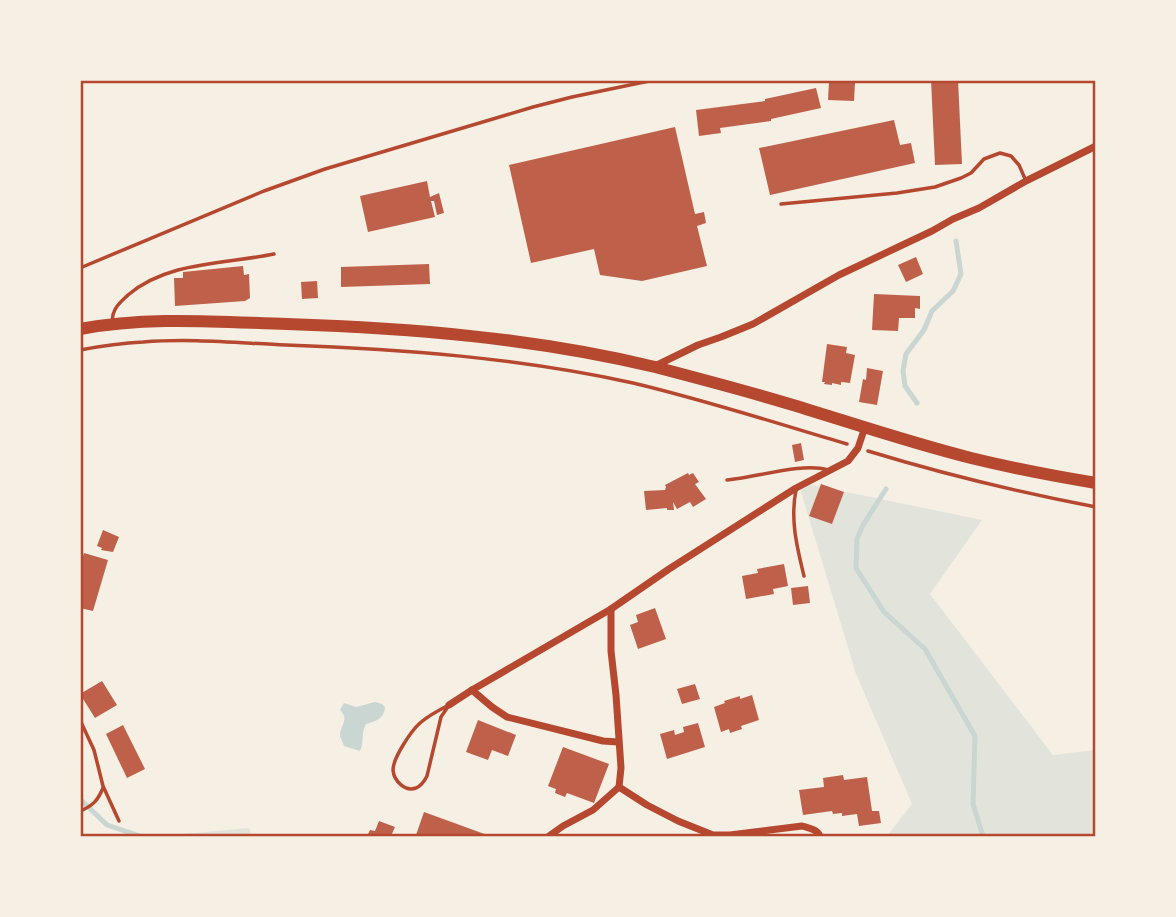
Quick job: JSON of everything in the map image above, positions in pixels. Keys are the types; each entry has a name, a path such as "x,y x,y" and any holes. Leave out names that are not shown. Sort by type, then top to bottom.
{"main road":[{"path":"80,329 145,322 329,325 482,337 544,345 653,367 729,386 971,458 1096,483"}],"street":[{"path":"653,367 698,345 753,324 839,275 979,208 1096,146"},
{"path":"449,705 611,609 796,488 848,461 858,448 865,427"},
{"path":"550,836 593,810 619,786 621,768 611,651 611,609"},
{"path":"472,690 508,717 603,741 618,742"},
{"path":"619,786 647,805 713,835 802,826 811,828 820,836"}],"lane":[{"path":"781,204 935,187 971,173 984,159 1000,153 1011,156 1027,181"},
{"path":"112,325 114,310 119,303 140,286 157,277 210,263 274,254"},
{"path":"727,480 787,471 821,468 830,470"},
{"path":"796,488 793,529 804,576"},
{"path":"449,705 441,718 427,776 416,788 407,788 394,776 395,760 419,724 449,705"}],"path":[{"path":"80,268 264,191 325,169 533,107 654,80"},
{"path":"80,350 143,342 180,341 368,348 508,361 670,392 928,470 1096,507"},
{"path":"80,720 94,750 103,786 119,821"},
{"path":"80,811 99,799 103,786"}],"shaded area":[{"path":"798,482 982,520 930,594 1053,755 1095,750 1095,836 887,836 912,804 856,674"},
{"path":"375,702 385,707 384,711 379,719 366,724 360,751 344,746 340,732 344,717 340,710 344,703 356,707"},
{"path":"249,828 252,836 162,836"}],"building":[{"path":"931,80 958,80 962,164 935,165"},
{"path":"829,82 855,83 854,101 828,100"},
{"path":"816,88 821,108 771,121 720,128 721,133 699,136 696,110 765,101"},
{"path":"894,120 900,145 911,143 915,163 770,195 759,148"},
{"path":"675,127 695,214 704,212 706,223 697,226 707,266 642,281 600,275 594,249 531,263 509,165"},
{"path":"427,181 430,197 439,193 444,213 437,215 434,201 431,201 435,217 368,232 360,196"},
{"path":"916,257 923,274 906,282 898,265"},
{"path":"429,264 430,284 341,287 341,267"},
{"path":"243,266 244,275 249,274 250,298 245,301 175,306 174,278 183,278 183,272"},
{"path":"317,281 318,298 302,299 301,282"},
{"path":"874,294 920,296 920,309 915,308 915,318 899,318 898,331 872,330"},
{"path":"827,344 847,347 846,353 855,355 850,383 832,385 822,382"},
{"path":"867,368 883,371 877,405 859,402"},
{"path":"801,443 804,460 795,462 792,445"},
{"path":"693,473 699,482 695,484 706,499 693,507 690,502 677,509 673,502 674,510 646,510 644,491 665,490 665,485"},
{"path":"821,484 844,492 832,524 809,516"},
{"path":"103,530 119,537 113,552 101,550 102,548 97,546"},
{"path":"84,553 108,560 93,611 80,608 80,565"},
{"path":"784,564 788,586 773,589 774,594 746,599 742,576 758,573 757,569"},
{"path":"808,586 810,603 793,605 791,588"},
{"path":"655,608 666,639 638,649 630,625 638,622 636,615"},
{"path":"102,681 117,705 95,718 80,694"},
{"path":"695,684 700,699 682,704 677,689"},
{"path":"752,695 759,720 730,733 729,729 721,732 714,707 725,703 724,701"},
{"path":"478,720 516,735 508,756 492,750 488,760 466,752"},
{"path":"698,723 705,747 667,759 660,734 674,730 675,735 684,732 683,727"},
{"path":"123,725 145,769 127,778 106,734"},
{"path":"563,747 609,764 594,803 567,793 565,797 548,786"},
{"path":"843,775 844,780 867,777 872,811 879,811 881,823 859,826 857,814 842,816 842,813 833,814 832,811 803,815 799,790 824,787 823,778"},
{"path":"424,812 490,836 416,835"},
{"path":"379,821 395,827 391,836 367,836 370,830 375,831"}],"waterway":[{"path":"917,403 905,386 903,371 906,354 924,330 932,311 953,291 961,274 956,241"},
{"path":"886,489 857,539 856,568 884,612 925,649 975,736 973,804 983,836"},
{"path":"80,799 107,825 140,836"}]}
